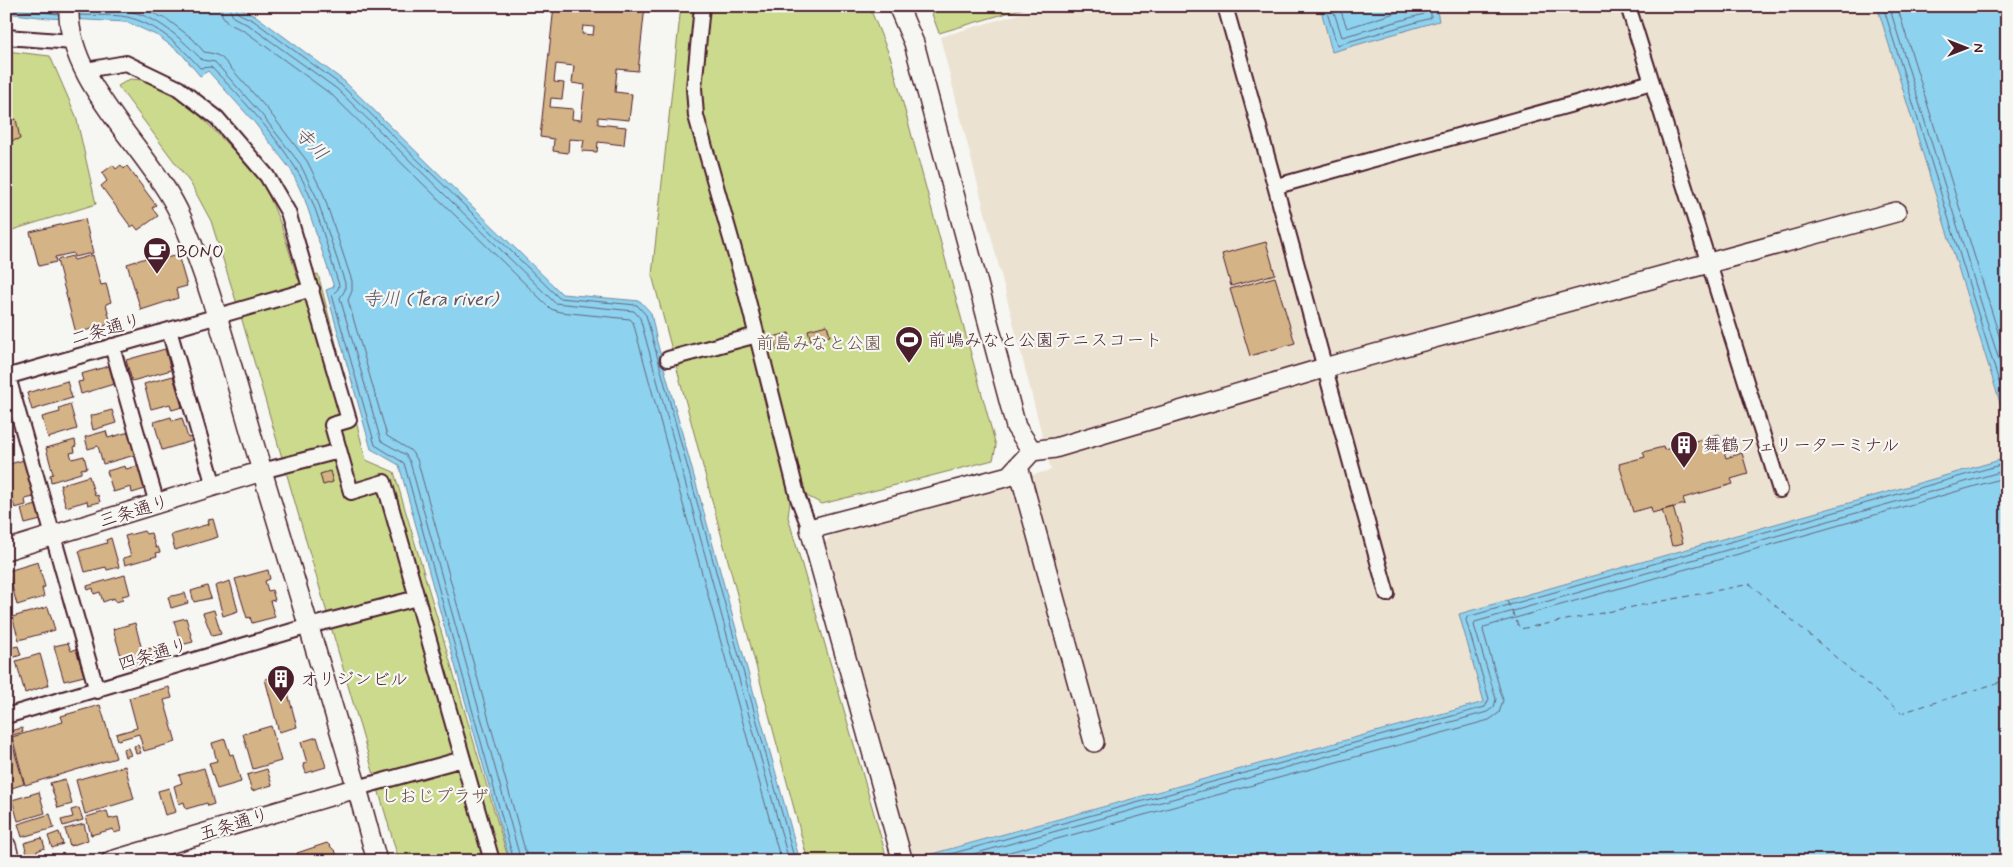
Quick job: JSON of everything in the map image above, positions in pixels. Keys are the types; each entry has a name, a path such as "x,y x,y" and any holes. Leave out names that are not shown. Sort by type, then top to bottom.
{"street":[{"path":"702,6 694,88 696,116 757,335 798,498 810,529 901,855"},
{"path":"898,6 914,43 1016,427 1032,451"},
{"path":"1225,6 1277,186 1324,368 1387,594"},
{"path":"1628,6 1780,490"},
{"path":"69,14 73,42 101,98 169,192 183,220 216,316 357,788 376,861"},
{"path":"6,37 73,42"},
{"path":"86,70 126,63 178,88 217,118 266,176 288,212 349,420 332,425 338,451 351,492 384,482 492,861"},
{"path":"1277,186 1652,82"},
{"path":"810,529 1009,476 1032,451 1055,448 1324,368 1896,212"},
{"name":"二条通り","path":"7,377 312,289"},
{"path":"168,330 214,486"},
{"path":"668,360 757,335"},
{"path":"112,346 157,504"},
{"path":"7,377 97,691"},
{"path":"262,471 338,451"},
{"path":"1018,466 1094,742"},
{"name":"三条通り","path":"6,550 262,471"},
{"name":"四条通り","path":"6,716 97,691 309,626 417,598"},
{"path":"357,788 463,759"},
{"name":"五条通り","path":"111,861 357,788"},
{"path":"6,846 10,861"}],"shaded area":[{"path":"1045,6 1320,6 1332,51 1439,21 1436,6 1877,6 2001,406 2007,405 2007,458 1459,614 1485,701 912,859 823,546 835,529 1051,470 940,37"}],"green space":[{"name":"前島みなと公園","path":"681,6 869,6 891,59 996,446 993,460 822,504 807,496 790,501 788,517 886,855 868,861 808,861 652,275"},
{"path":"929,6 1031,6 939,33"},
{"path":"6,51 50,56 76,116 96,204 6,232"},
{"name":"しおじプラザ","path":"130,79 143,80 179,97 181,96 263,181 281,225 298,279 318,274 366,460 394,472 509,861 399,861 242,320 211,221 191,184 118,86"}],"water":[{"path":"6,6 236,6 256,16 344,81 562,294 640,301 651,313 657,342 800,861 510,861 399,465 371,449 326,290 334,287 305,200 291,170 254,122 208,71 200,76 181,53 158,36 127,22 48,18 6,13"},
{"path":"1320,6 1436,6 1439,21 1332,52"},
{"path":"1877,6 2007,6 2007,405 2001,406"},
{"path":"2007,458 2007,861 906,861 1484,702 1459,614"}],"building":[{"path":"554,6 645,6 638,71 617,69 615,92 632,94 629,120 598,117 598,124 626,127 624,145 598,142 597,152 582,151 584,140 569,139 568,153 553,151 554,139 540,137","holes":["583,26 594,27 593,35 582,34","556,64 574,66 572,83 585,85 581,120 572,119 573,109 550,107 551,98 562,99 564,83 554,82"]},
{"path":"16,119 20,139 6,142 6,121"},
{"path":"8,148 11,162 6,162 6,149"},
{"path":"113,165 116,169 121,165 124,169 127,166 156,205 152,208 158,216 138,230 134,225 131,227 101,186 107,181 102,173"},
{"path":"85,219 93,253 74,257 73,253 55,257 56,262 39,266 30,232"},
{"path":"1266,242 1275,274 1231,286 1222,254"},
{"name":"BONO","path":"165,252 166,258 178,255 187,286 176,289 178,298 141,310 127,264"},
{"path":"93,255 101,285 106,284 111,302 106,304 111,324 76,333 57,260 72,256 74,260"},
{"path":"1275,277 1295,343 1250,356 1230,289"},
{"path":"827,325 830,336 811,341 808,330"},
{"path":"789,333 792,346 777,351 773,337"},
{"path":"165,349 171,370 132,381 126,360"},
{"path":"109,366 114,384 81,394 78,382 83,381 81,374"},
{"path":"173,376 182,407 172,410 170,404 151,409 144,384"},
{"path":"67,381 72,398 32,410 27,393"},
{"path":"70,404 77,429 48,438 42,417 60,412 59,408"},
{"path":"112,410 116,423 93,430 90,416"},
{"path":"171,417 172,421 182,418 188,438 190,437 192,441 162,450 154,422"},
{"path":"106,431 108,438 129,432 135,455 103,464 98,446 88,449 85,437"},
{"name":"舞鶴フェリーターミナル","path":"1719,434 1726,458 1742,453 1748,474 1731,479 1733,484 1683,498 1685,504 1652,513 1651,507 1633,512 1619,464 1645,457 1643,452 1663,447 1664,450"},
{"path":"75,440 75,452 70,453 72,459 84,456 87,468 81,469 81,473 51,482 50,475 53,474 46,448"},
{"path":"24,460 34,497 25,499 26,505 15,508 13,502 8,504 6,499 6,465"},
{"path":"125,466 126,469 138,466 145,489 132,493 131,487 113,492 107,471"},
{"path":"330,471 333,482 323,485 320,474"},
{"path":"89,476 95,496 98,495 100,502 88,505 87,501 66,507 60,485"},
{"path":"37,505 41,520 25,524 21,509"},
{"path":"6,506 12,528 6,530"},
{"path":"1673,507 1683,543 1672,546 1662,510"},
{"path":"213,519 218,537 175,550 171,535 209,524 208,520"},
{"path":"144,531 146,534 151,533 156,548 158,547 160,552 156,553 157,556 125,565 123,558 131,556 125,536"},
{"path":"111,538 119,567 107,570 106,567 85,572 79,551 107,543 106,540"},
{"path":"38,562 45,587 42,588 44,597 17,605 8,571"},
{"path":"268,570 270,579 265,581 268,591 272,590 275,600 270,601 275,617 252,623 250,617 247,618 235,579"},
{"path":"125,575 130,594 122,596 123,600 116,602 114,598 103,602 100,592 94,594 93,588 88,590 87,586"},
{"path":"230,581 238,611 223,616 215,586"},
{"path":"207,586 211,598 194,602 191,591"},
{"path":"185,593 188,603 171,608 168,597"},
{"path":"48,607 55,630 19,640 12,617"},
{"path":"214,610 221,634 212,636 203,613"},
{"path":"186,618 193,642 181,645 174,621"},
{"path":"135,623 142,650 152,648 155,659 129,666 126,658 122,659 113,629"},
{"path":"68,643 71,651 76,649 84,676 64,681 54,646"},
{"path":"18,646 21,655 12,658 9,648"},
{"path":"40,654 49,685 25,693 16,661"},
{"name":"オリジンビル","path":"283,675 297,727 279,732 265,679"},
{"path":"169,687 172,698 164,700 176,742 144,751 139,734 118,740 116,734 137,728 129,698"},
{"path":"100,705 116,758 25,785 12,737 63,722 61,716"},
{"path":"271,726 281,761 253,769 243,734"},
{"path":"22,728 23,732 10,736 24,784 9,789 6,779 6,732"},
{"path":"317,737 326,767 306,773 303,764 307,763 301,742"},
{"path":"225,739 230,755 233,754 241,782 217,789 209,763 217,761 212,743"},
{"path":"138,745 141,753 136,754 134,746"},
{"path":"128,748 131,755 125,757 123,749"},
{"path":"125,766 134,799 85,814 76,780"},
{"path":"204,768 214,804 208,806 207,803 186,809 184,802 179,804 174,786 182,783 179,775"},
{"path":"267,769 272,785 252,791 247,775"},
{"path":"65,779 72,804 58,808 50,783"},
{"path":"169,788 176,812 165,815 158,791"},
{"path":"39,792 45,813 18,821 12,800"},
{"path":"79,808 83,820 63,826 61,820 73,817 71,810"},
{"path":"107,811 109,819 118,817 121,831 114,833 113,829 91,835 86,817"},
{"path":"50,814 54,828 22,837 18,824"},
{"path":"84,824 88,840 70,846 65,829"},
{"path":"59,832 63,844 52,848 48,836"},
{"path":"42,838 45,848 37,851 37,854 32,856 30,852 27,854 24,843"},
{"path":"327,843 336,852 336,861 298,861 297,853"}],"ferry route":[{"path":"1507,601 1520,629 1750,584 1901,713 2007,680"}],"place":[{"name":"BONO","path":"157,275"},
{"name":"前嶋みなと公園テニスコート","path":"909,364"},
{"name":"舞鶴フェリーターミナル","path":"1684,469"},
{"name":"オリジンビル","path":"281,703"}],"water label":[{"name":"寺川","path":"312,143"},
{"name":"寺川 (Tera river)","path":"430,298"}]}
